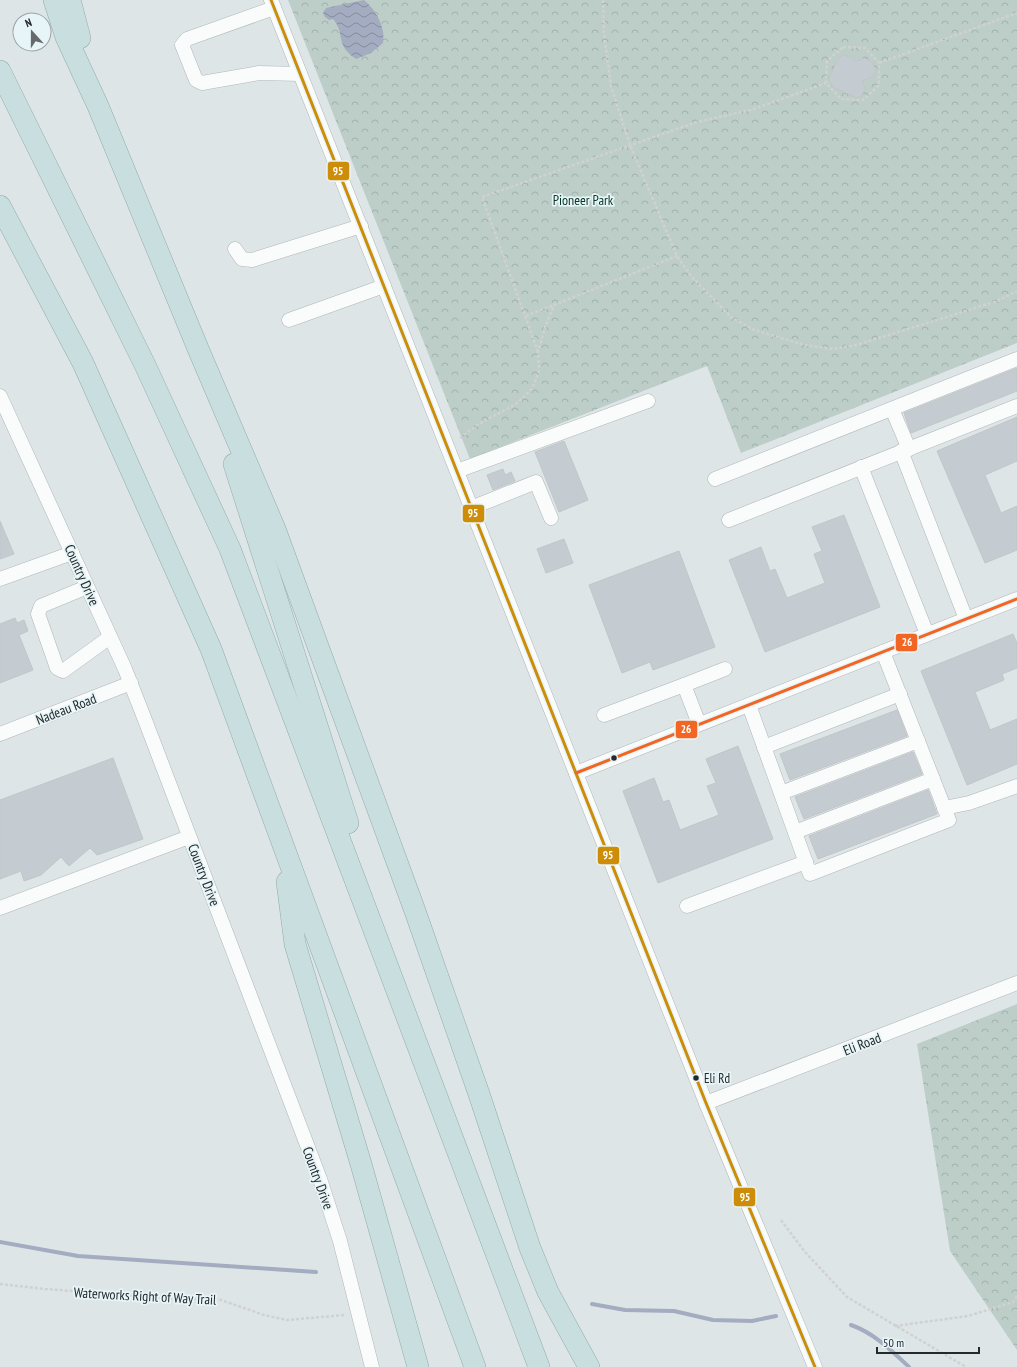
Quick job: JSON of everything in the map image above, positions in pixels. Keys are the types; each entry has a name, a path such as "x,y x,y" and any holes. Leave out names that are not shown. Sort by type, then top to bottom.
{"highway":[{"path":"54,0 66,37 98,106 199,351 275,529 415,911 479,1094 530,1248 548,1292 589,1367"},
{"path":"70,0 98,106"},
{"path":"0,71 145,365 230,549 539,1367"},
{"path":"0,196 15,232"},
{"path":"0,206 83,363 208,642 475,1367"},
{"path":"199,351 421,1055"},
{"path":"282,844 295,944 361,1164 418,1367"}],"street":[{"path":"300,74 259,73 202,83 196,80 182,45 187,39 272,4 361,226 706,1103 815,1367"},
{"path":"236,250 242,258 252,260 361,226"},
{"path":"289,320 384,286"},
{"path":"715,479 1017,359"},
{"name":"Country Drive","path":"0,396 5,420 72,553 130,683 190,837 322,1186 340,1241 372,1367"},
{"path":"457,471 648,401"},
{"path":"729,520 1017,406"},
{"path":"892,408 905,450 966,619"},
{"path":"861,467 927,634"},
{"path":"471,508 536,482 551,518"},
{"path":"0,579 72,553"},
{"path":"87,587 41,606 38,614 57,668 63,671 110,637"},
{"path":"576,773 1017,599"},
{"path":"749,705 810,874 949,820 883,652"},
{"path":"604,715 725,669"},
{"name":"Nadeau Road","path":"0,734 130,683"},
{"path":"684,685 699,724"},
{"path":"764,747 900,694"},
{"path":"781,793 918,741"},
{"path":"795,832 933,779"},
{"path":"944,808 969,803 1017,786"},
{"path":"0,908 190,837"},
{"path":"687,906 806,862"},
{"name":"Eli Road","path":"706,1103 1016,988"}],"path":[{"path":"603,0 604,34 611,86 630,145 677,256 691,276 731,317 754,330 805,345 833,349 856,345 997,301 1017,291"},
{"path":"880,63 1017,14"},
{"path":"843,47 865,48 880,63 879,85 863,100 841,99 826,83 827,62 843,47"},
{"path":"460,438 477,425 516,404 532,389 539,371 538,352 482,196 697,122 751,110 826,83"},
{"path":"526,316 677,256"},
{"path":"538,352 545,327 554,305"},
{"path":"781,1220 805,1252 847,1298 966,1367"},
{"name":"Waterworks Right of Way Trail","path":"0,1284 44,1289 178,1299 218,1299 264,1315 287,1320 342,1315 359,1317"},
{"path":"894,1326 968,1316 1013,1302 1017,1296"}],"green space":[{"name":"Pioneer Park","path":"288,0 1017,0 1017,343 741,453 707,366 470,459"},
{"path":"1017,1004 1017,1350 950,1251 917,1044"}],"water":[{"path":"364,0 376,14 384,37 383,43 371,53 356,59 349,54 342,44 337,24 333,19 329,20 325,17 323,13 326,8"}],"building":[{"path":"845,55 857,61 864,58 872,62 876,71 872,77 862,81 865,88 862,96 857,98 833,87 829,79 838,58"},
{"path":"1017,368 1017,391 911,433 904,413"},
{"path":"1017,417 1017,461 985,475 1001,513 1017,506 1017,550 985,563 937,451"},
{"path":"564,441 588,500 559,512 535,452"},
{"path":"503,469 505,475 511,472 515,481 493,490 487,475"},
{"path":"844,515 880,607 765,652 729,560 761,547 770,571 775,569 787,598 825,583 814,554 822,551 812,527"},
{"path":"0,521 14,554 0,559"},
{"path":"564,539 573,563 546,573 537,549"},
{"path":"679,551 715,647 653,670 650,662 622,673 589,585"},
{"path":"15,618 17,623 24,620 28,631 19,635 33,670 0,683 0,624"},
{"path":"1013,634 1017,643 1017,668 1002,674 1004,680 975,692 990,730 1017,719 1017,764 967,785 921,671"},
{"path":"897,710 907,736 790,780 780,754"},
{"path":"738,746 773,839 658,883 623,791 654,778 663,802 669,800 680,830 719,815 707,786 716,783 706,759"},
{"path":"913,752 922,774 804,819 795,797"},
{"path":"113,758 143,839 97,855 90,848 69,866 61,857 41,875 24,881 21,871 0,879 0,800"},
{"path":"928,790 937,814 818,859 809,836"}],"waterway":[{"path":"0,1242 78,1256 316,1272"},
{"path":"592,1304 625,1310 674,1311 713,1320 752,1321 776,1316"},
{"path":"851,1325 875,1337 909,1367"}],"transit line":[{"name":"95","path":"271,0 706,1103 815,1367"},
{"name":"26","path":"576,773 1017,599"}],"place":[{"name":"Eli Rd","path":"696,1078"}]}
